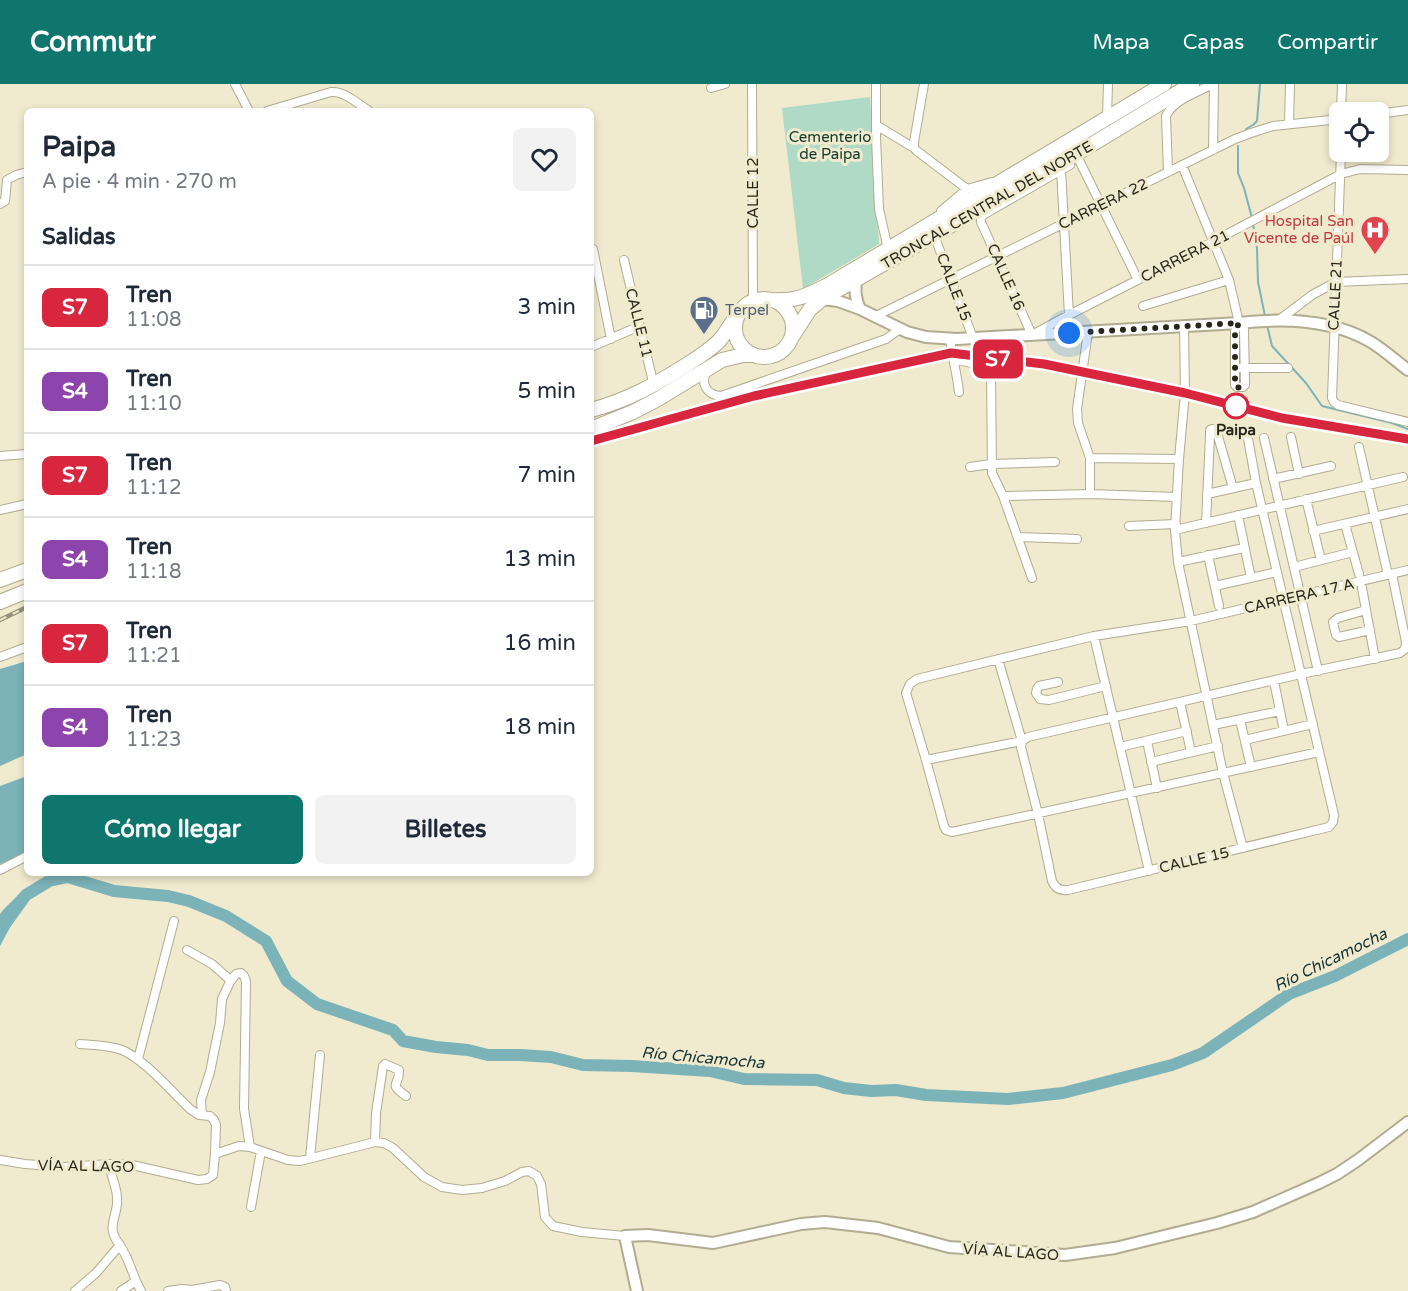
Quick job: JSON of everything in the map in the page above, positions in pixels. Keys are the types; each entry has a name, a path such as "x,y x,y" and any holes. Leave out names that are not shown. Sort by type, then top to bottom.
{"highway":[{"name":"TRONCAL CENTRAL DEL NORTE","path":"770,300 796,300 807,296 888,249 1077,156 1192,84"},
{"name":"TRONCAL CENTRAL DEL NORTE","path":"792,337 810,309 822,299 856,280 999,182 1156,86"},
{"path":"594,409 654,386 712,348 744,307 753,302 770,300 781,305 789,314 793,325 792,337 788,345 781,352 763,357 743,349 736,338 735,326 739,314"},
{"path":"594,428 633,412 722,360 754,355"},
{"path":"2,578 24,571"},
{"path":"0,602 24,592"}],"street":[{"path":"235,84 247,108"},
{"path":"711,88 725,84"},
{"name":"CALLE 12","path":"752,84 753,302"},
{"path":"876,84 879,209 888,249"},
{"path":"914,148 924,84"},
{"path":"1107,117 1108,84"},
{"path":"1168,172 1166,116 1169,109 1213,84 1214,150"},
{"path":"1289,124 1290,84"},
{"path":"1341,102 1342,84"},
{"path":"277,108 331,92 344,94 365,108"},
{"path":"1389,113 1408,110"},
{"name":"CARRERA 22","path":"876,316 1244,135 1273,126 1329,120"},
{"path":"876,125 914,148 967,189"},
{"path":"1069,315 1061,171 1077,156 1138,280"},
{"name":"CALLE 21","path":"1341,162 1332,398 1338,405 1408,422"},
{"path":"1182,165 1229,280 1239,323 1244,329 1245,385 1240,388 1235,385 1235,331 1239,323"},
{"name":"CARRERA 21","path":"1032,335 1341,174 1360,169 1408,170"},
{"name":"CALLE 16","path":"1032,335 981,218 1061,171"},
{"path":"0,204 5,201 7,180 24,173"},
{"path":"930,230 939,213 967,189 999,182"},
{"name":"CALLE 15","path":"930,230 973,338"},
{"path":"594,249 611,339"},
{"name":"CALLE 11","path":"624,260 654,386"},
{"path":"1277,320 1312,295 1336,282 1408,279"},
{"path":"856,280 856,299 860,309"},
{"path":"1143,306 1229,280"},
{"path":"822,299 838,301 860,309 900,329 926,338 1032,335 1263,320 1306,322 1334,328 1370,342 1408,370"},
{"path":"1184,326 1185,393 1176,527 1179,561 1223,773 1243,848"},
{"path":"594,346 640,327"},
{"path":"706,370 705,386 712,394 722,396 886,339 900,329"},
{"path":"1088,332 1077,410 1078,423 1090,458 1090,494"},
{"path":"950,339 958,392"},
{"path":"954,359 989,367 991,372 992,473 1032,578"},
{"path":"1235,368 1288,368"},
{"path":"1206,523 1210,430 1212,429 1216,430 1233,488"},
{"path":"1247,433 1262,510 1276,572 1283,599 1301,674 1313,724 1319,752 952,832 946,830 926,760 1022,741 1028,737 1113,717 1301,674 1400,654 1406,645 1359,447"},
{"path":"1291,437 1299,474"},
{"path":"1264,438 1318,671"},
{"path":"0,456 24,454"},
{"path":"1090,458 1179,459"},
{"path":"970,467 1055,462"},
{"path":"1273,479 1331,466"},
{"path":"1129,526 1176,527 1206,523 1403,477"},
{"path":"1207,494 1256,483"},
{"path":"1002,496 1090,494 1178,497"},
{"path":"1306,500 1321,560"},
{"path":"0,510 24,505"},
{"path":"1313,531 1408,509"},
{"path":"1238,515 1251,578"},
{"path":"1345,524 1359,574"},
{"path":"1017,537 1077,539"},
{"path":"1179,561 1244,548"},
{"path":"1294,567 1353,552"},
{"path":"1208,555 1219,606"},
{"name":"CARRERA 17 A","path":"926,760 906,693 910,684 917,679 1094,636 1191,621 1408,570"},
{"path":"1215,586 1276,572"},
{"path":"1362,588 1375,659"},
{"path":"1366,610 1338,618 1333,625 1336,636 1340,637 1370,630"},
{"path":"1094,636 1149,871"},
{"path":"0,657 24,648"},
{"path":"998,659 1022,741 1021,747 1038,814"},
{"path":"1274,681 1284,731"},
{"path":"1058,682 1039,686 1038,697 1049,700 1106,686"},
{"path":"1180,702 1191,752"},
{"path":"1213,725 1280,711"},
{"path":"1240,720 1251,767"},
{"path":"1245,740 1313,724"},
{"path":"1120,747 1186,731"},
{"path":"1146,741 1157,788"},
{"path":"1151,762 1218,746"},
{"name":"CALLE 15","path":"1038,814 1052,881 1056,888 1064,891 1326,829 1332,825 1334,815 1319,752"},
{"path":"0,870 24,858"},
{"path":"138,1059 174,921"},
{"path":"187,950 212,964 230,982"},
{"path":"202,1115 201,1100 210,1072 220,1023 222,999 230,982 236,974 241,973 246,981 244,1109 250,1147"},
{"path":"80,1044 111,1047 138,1059 190,1109 199,1115 210,1116 216,1125 215,1154 239,1146 250,1147 288,1160 300,1161 375,1142 375,1113 385,1064 399,1070 399,1078 395,1086 406,1096"},
{"path":"310,1158 320,1056"},
{"name":"VÍA AL LAGO","path":"375,1142 384,1143 393,1148 424,1177 442,1187 462,1190 482,1188 529,1171 537,1176 541,1184 545,1217 553,1226 582,1232 625,1236 648,1235 713,1243 801,1224 825,1222 878,1228 949,1247 1065,1256 1115,1248 1253,1212 1336,1174 1408,1122"},
{"path":"251,1207 261,1151"},
{"name":"VÍA AL LAGO","path":"0,1160 64,1167 132,1165 198,1180 207,1179 213,1175 215,1154"},
{"path":"110,1164 110,1173 117,1195 112,1228 128,1258 141,1291"},
{"path":"625,1236 637,1291"},
{"path":"75,1291 96,1273 120,1245"},
{"path":"122,1291 136,1281"},
{"path":"168,1291 220,1285 225,1287 226,1291"}],"green space":[{"name":"Cementerio de Paipa","path":"870,97 879,244 803,289 782,108"}],"water":[{"path":"24,662 24,755 0,766 0,669"},
{"path":"24,777 24,853 0,864 0,786"},
{"path":"21,892 30,898 15,918 0,946 0,914"}],"waterway":[{"path":"1246,129 1257,121 1260,84"},
{"path":"1238,146 1238,173 1252,218"},
{"path":"1253,224 1257,248 1258,282 1265,316"},
{"path":"1267,325 1272,346 1306,383 1322,406 1408,429"},
{"name":"Río Chicamocha","path":"0,931 26,895 49,881 68,877 114,891 168,896 189,901 226,916 266,941 287,981 317,1004 393,1030 403,1041 488,1055 551,1057 583,1065 710,1071 744,1079 817,1080 844,1088 871,1091 896,1090 926,1095 1008,1099 1063,1093 1172,1065 1203,1053 1289,994 1335,976 1408,939"}],"railway":[{"path":"594,440 754,396 951,353 1044,364 1185,393 1282,418 1408,439"},
{"path":"0,620 24,608"}],"train":[{"name":"S7","path":"594,440 754,396 951,353 1044,364 1185,393 1282,418 1408,439"}],"place":[{"name":"Hospital San Vicente de Paúl","path":"1375,256"},
{"name":"Terpel","path":"704,336"},
{"name":"Paipa","path":"1236,406"}],"route":[{"path":"1069,333 1239,323 1235,331 1235,385 1240,388 1236,406"}]}
